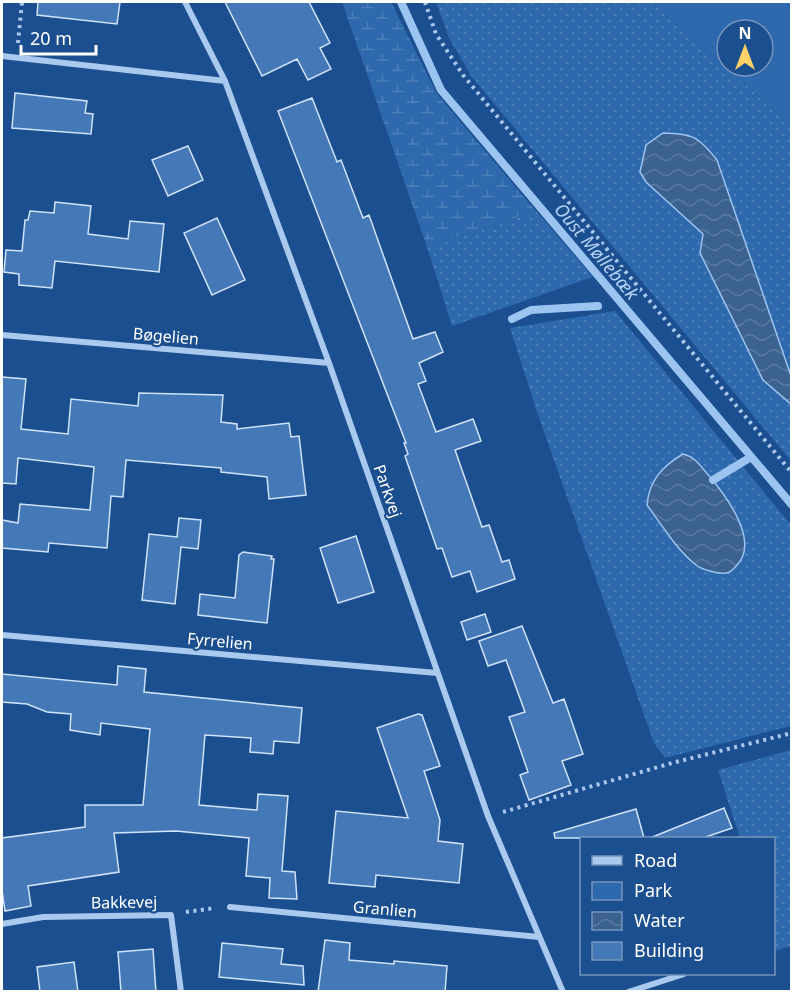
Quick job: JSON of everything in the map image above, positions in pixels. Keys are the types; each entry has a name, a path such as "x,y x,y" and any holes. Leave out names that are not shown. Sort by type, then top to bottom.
{"street":[{"name":"Parkvej","path":"185,2 225,81 329,363 488,816 563,992"},
{"path":"2,56 225,81"},
{"name":"Bøgelien","path":"2,335 329,363"},
{"name":"Fyrrelien","path":"2,635 437,673"},
{"name":"Granlien","path":"230,907 539,937"},
{"name":"Bakkevej","path":"2,924 43,917 171,915 181,992"},
{"path":"628,992 681,975"}],"path":[{"path":"17,58 22,2"},
{"path":"424,2 436,34 463,75 792,473"},
{"path":"488,816 672,763 792,733"},
{"path":"171,915 230,907"}],"green space":[{"path":"342,2 391,2 437,94 536,211 427,247"},
{"path":"436,2 651,2 715,58 715,78 738,78 791,125 791,461 472,77 449,38"},
{"path":"651,2 791,2 791,125 738,78 775,78 775,18 715,18 715,58"},
{"path":"536,211 593,277 452,326 427,247"},
{"path":"615,311 791,525 791,726 665,758 654,743 537,412 510,328"},
{"path":"791,750 791,946 775,951 775,837 740,837 718,770"}],"water":[{"path":"663,133 681,134 694,138 705,146 717,160 791,376 791,404 763,380 700,253 703,234 646,182 640,172 646,145"},
{"path":"683,454 691,457 701,466 724,495 743,532 745,544 743,555 728,573 711,571 696,565 676,544 647,505 648,496 658,475"}],"building":[{"path":"38,2 120,2 117,24 37,15"},
{"path":"225,2 309,2 330,43 320,48 331,69 308,80 297,59 262,76"},
{"path":"15,93 87,101 85,113 93,114 91,134 12,128"},
{"path":"312,98 337,162 341,160 363,218 369,215 413,339 435,332 443,352 419,363 426,381 418,384 436,432 473,419 481,441 455,450 482,527 489,525 502,562 509,560 515,579 477,592 470,571 452,577 442,548 437,549 405,456 408,454 404,443 406,443 278,111"},
{"path":"188,146 203,180 168,196 152,160"},
{"path":"55,202 91,206 88,234 128,239 130,221 164,224 159,272 55,261 52,288 19,285 19,274 4,272 6,250 22,251 25,220 28,220 30,211 54,213"},
{"path":"217,218 245,280 212,295 184,233"},
{"path":"2,377 26,379 21,429 68,434 71,399 138,406 139,393 223,395 221,422 237,424 237,429 289,423 291,437 299,436 306,495 269,499 267,477 221,472 221,468 126,460 123,497 111,496 107,548 49,543 48,552 2,548 2,520 18,523 20,504 90,510 94,467 18,458 16,484 2,483"},
{"path":"179,518 201,520 198,549 181,547 175,604 142,600 149,534 177,537"},
{"path":"356,536 374,592 338,603 320,548"},
{"path":"243,552 272,556 271,559 274,559 267,623 198,615 200,594 235,598 239,555"},
{"path":"485,614 491,632 467,640 461,622"},
{"path":"522,626 553,703 564,699 583,754 562,761 571,785 529,800 520,775 528,772 509,717 525,712 506,660 488,666 479,641"},
{"path":"118,666 146,669 144,692 302,708 299,743 274,741 273,754 250,752 251,738 205,735 199,805 257,810 258,794 288,796 282,871 295,872 297,899 269,898 270,878 246,876 249,838 176,831 114,833 119,872 28,886 31,906 5,911 2,890 2,838 85,827 85,805 143,805 150,729 101,723 100,735 70,730 71,714 47,712 27,704 2,702 2,674 117,685"},
{"path":"418,714 422,715 440,766 424,771 440,820 438,841 463,844 459,883 376,875 375,887 329,883 336,811 408,818 377,728"},
{"path":"724,808 732,828 706,837 652,837"},
{"path":"636,809 644,837 555,838 554,833"},
{"path":"325,940 350,943 349,960 447,966 445,992 318,992"},
{"path":"222,943 283,949 281,964 303,966 304,985 219,977"},
{"path":"153,949 156,992 121,992 118,952"},
{"path":"74,962 78,992 40,992 37,967"}],"waterway":[{"name":"Oust Møllebæk","path":"401,2 441,90 792,505"},
{"path":"512,319 531,310 598,306"},
{"path":"713,480 751,457"}]}
